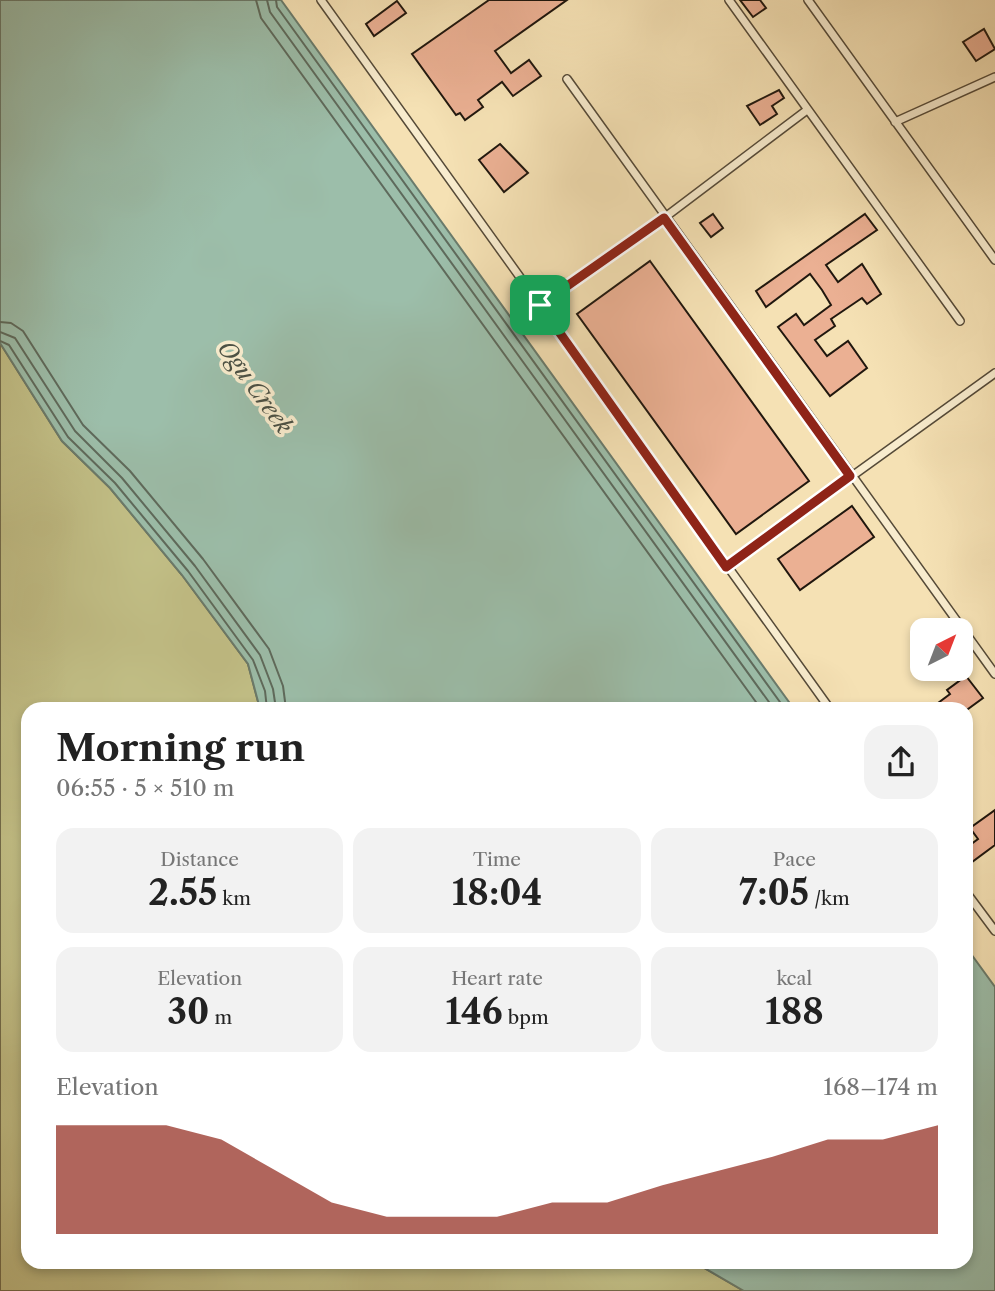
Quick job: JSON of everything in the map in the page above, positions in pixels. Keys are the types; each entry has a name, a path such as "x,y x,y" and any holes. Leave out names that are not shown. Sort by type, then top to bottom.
{"lane":[{"path":"321,0 825,702"},
{"path":"729,0 960,321"},
{"path":"808,0 995,260"},
{"path":"895,122 995,77"},
{"path":"567,79 664,218 995,674"},
{"path":"540,305 664,218 807,110"},
{"path":"726,567 995,373"},
{"path":"973,901 995,931"}],"shaded area":[{"path":"0,343 62,441 110,488 182,575 248,664 258,702 21,702 21,1269 706,1269 744,1291 0,1291"}],"water":[{"name":"Ogu Creek","path":"0,0 281,0 789,702 258,702 248,664 182,575 110,488 62,441 0,343"},
{"path":"973,957 995,987 995,1291 744,1291 706,1269 973,1269"}],"building":[{"path":"489,0 567,0 495,51 511,73 529,60 541,76 513,96 502,82 478,100 483,107 465,120 460,113 456,115 412,54"},
{"path":"740,0 760,0 766,8 753,17"},
{"path":"397,1 406,13 374,36 366,24"},
{"path":"984,29 995,49 976,61 963,42"},
{"path":"779,90 784,98 772,106 777,114 760,125 747,106"},
{"path":"500,144 528,173 504,192 479,160"},
{"path":"713,214 723,228 711,237 700,223"},
{"path":"865,214 877,230 826,265 838,282 862,264 881,294 867,304 862,298 831,319 835,326 815,340 827,356 848,341 867,368 830,396 778,327 796,314 804,325 831,305 822,290 810,274 766,307 756,291"},
{"path":"650,261 809,481 736,534 577,314"},
{"path":"852,506 874,537 800,590 778,559"},
{"path":"959,681 970,681 983,698 973,705 973,702 939,702 950,694 947,690"},
{"path":"995,810 995,845 973,861 973,843 978,839 973,832 973,826"}],"route":[{"path":"664,218 850,476 726,567 540,305 664,218"}]}
